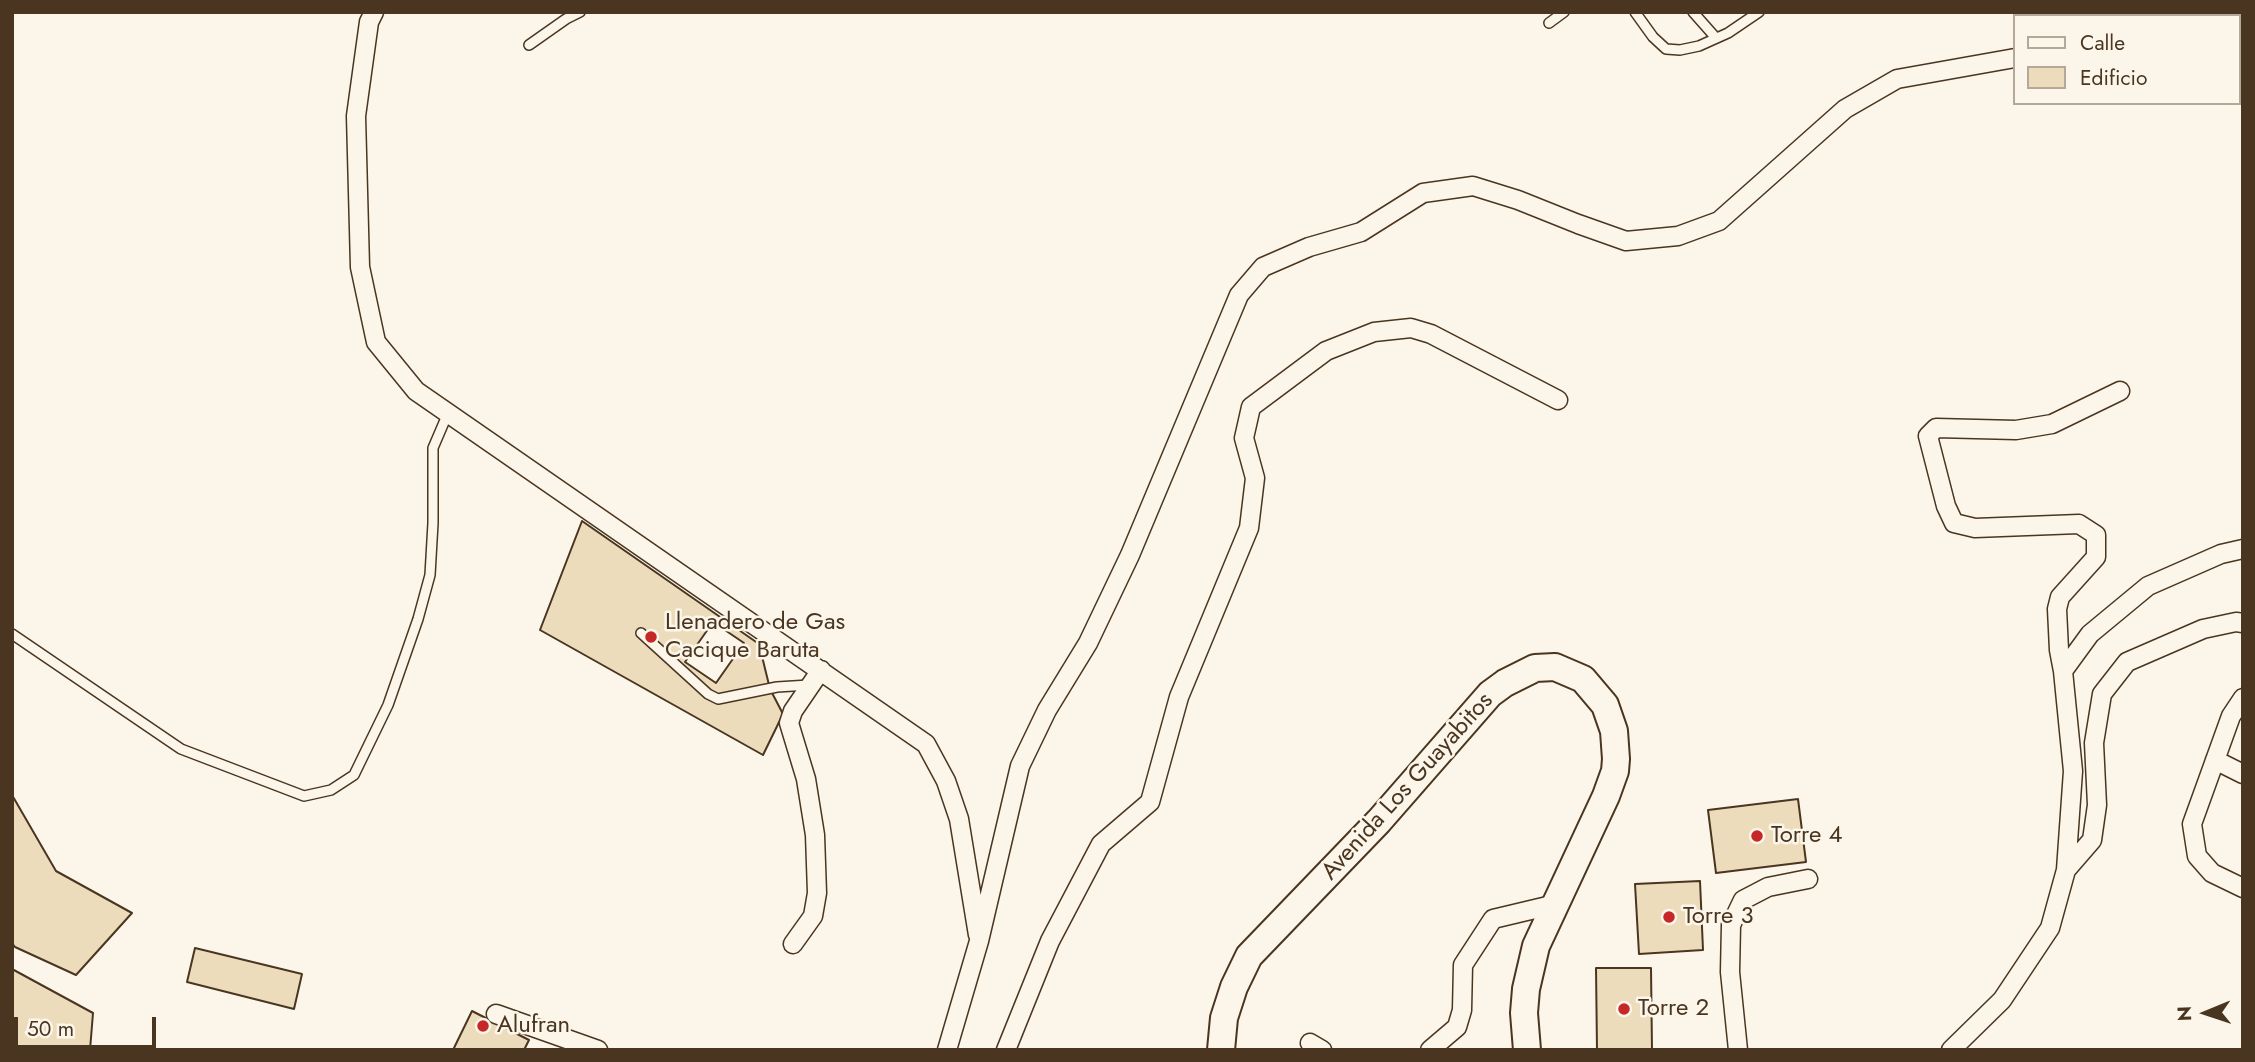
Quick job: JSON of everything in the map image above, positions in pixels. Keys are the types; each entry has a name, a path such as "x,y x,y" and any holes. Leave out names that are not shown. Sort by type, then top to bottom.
{"main road":[{"name":"Avenida Los Guayabitos","path":"1221,1050 1227,1008 1249,956 1379,821 1490,694 1520,674 1545,666 1575,673 1605,705 1615,731 1615,771 1536,946 1526,989 1527,1050"}],"street":[{"path":"374,12 369,22 356,117 359,267 376,342 416,391 926,744 946,781 959,819 979,942"},
{"path":"947,1050 979,942 1020,766 1047,710 1088,643 1130,555 1239,295 1264,267 1309,247 1361,232 1423,193 1473,186 1626,241 1678,236 1719,221 1845,109 1897,79 2014,58"},
{"path":"1006,1050 1050,942 1101,844 1150,802 1180,697 1249,527 1255,478 1244,438 1251,407 1326,351 1374,331 1411,328 1431,334 1559,400"},
{"path":"1951,1050 2002,1000 2049,928 2066,870 2073,771 2057,610 2060,597 2095,557 2096,535 2079,524 1975,528 1954,523 1946,506 1928,436 1936,428 2016,430 2052,424 2120,391"},
{"path":"2063,671 2090,634 2148,586 2221,554 2243,549"},
{"path":"2066,870 2092,839 2097,805 2094,743 2102,694 2127,662 2203,629 2243,623"},
{"path":"793,944 813,916 817,893 815,835 806,779 789,723 793,711 821,670"},
{"path":"2243,698 2231,716 2192,824 2197,856 2212,873 2243,888"},
{"path":"2216,760 2243,774"},
{"path":"1738,1050 1730,972 1731,925 1743,900 1768,887 1808,879"},
{"path":"1430,1050 1457,1027 1462,1010 1463,965 1493,919 1556,904"},
{"path":"496,1014 598,1050"}],"lane":[{"path":"529,45 580,12"},
{"path":"1549,23 1564,12"},
{"path":"1635,12 1666,50 1699,46 1759,12"},
{"path":"1693,12 1716,38"},
{"path":"12,634 181,749 304,796 331,790 354,775 388,705 418,619 430,575 433,448 448,413"},
{"path":"641,633 708,694 718,699 777,687 809,685"}],"building":[{"name":"Llenadero de Gas Cacique Baruta","path":"582,521 759,644 770,689 783,714 763,755 540,630"},
{"path":"713,622 744,643 716,683 685,662"},
{"path":"12,795 56,871 132,913 76,975 15,947 12,943"},
{"name":"Torre 4","path":"1798,799 1806,862 1716,873 1708,810"},
{"name":"Torre 3","path":"1700,881 1703,950 1639,954 1635,884"},
{"path":"195,948 302,974 294,1009 187,982"},
{"name":"Torre 2","path":"1596,968 1651,968 1652,1050 1597,1050"},
{"path":"12,969 93,1013 90,1050 12,1050"},
{"name":"Alufran","path":"472,1011 529,1040 524,1050 453,1050"}],"place":[{"name":"Llenadero de Gas Cacique Baruta","path":"651,637"},
{"name":"Torre 4","path":"1757,836"},
{"name":"Torre 3","path":"1669,917"},
{"name":"Torre 2","path":"1624,1009"},
{"name":"Alufran","path":"483,1026"}]}
